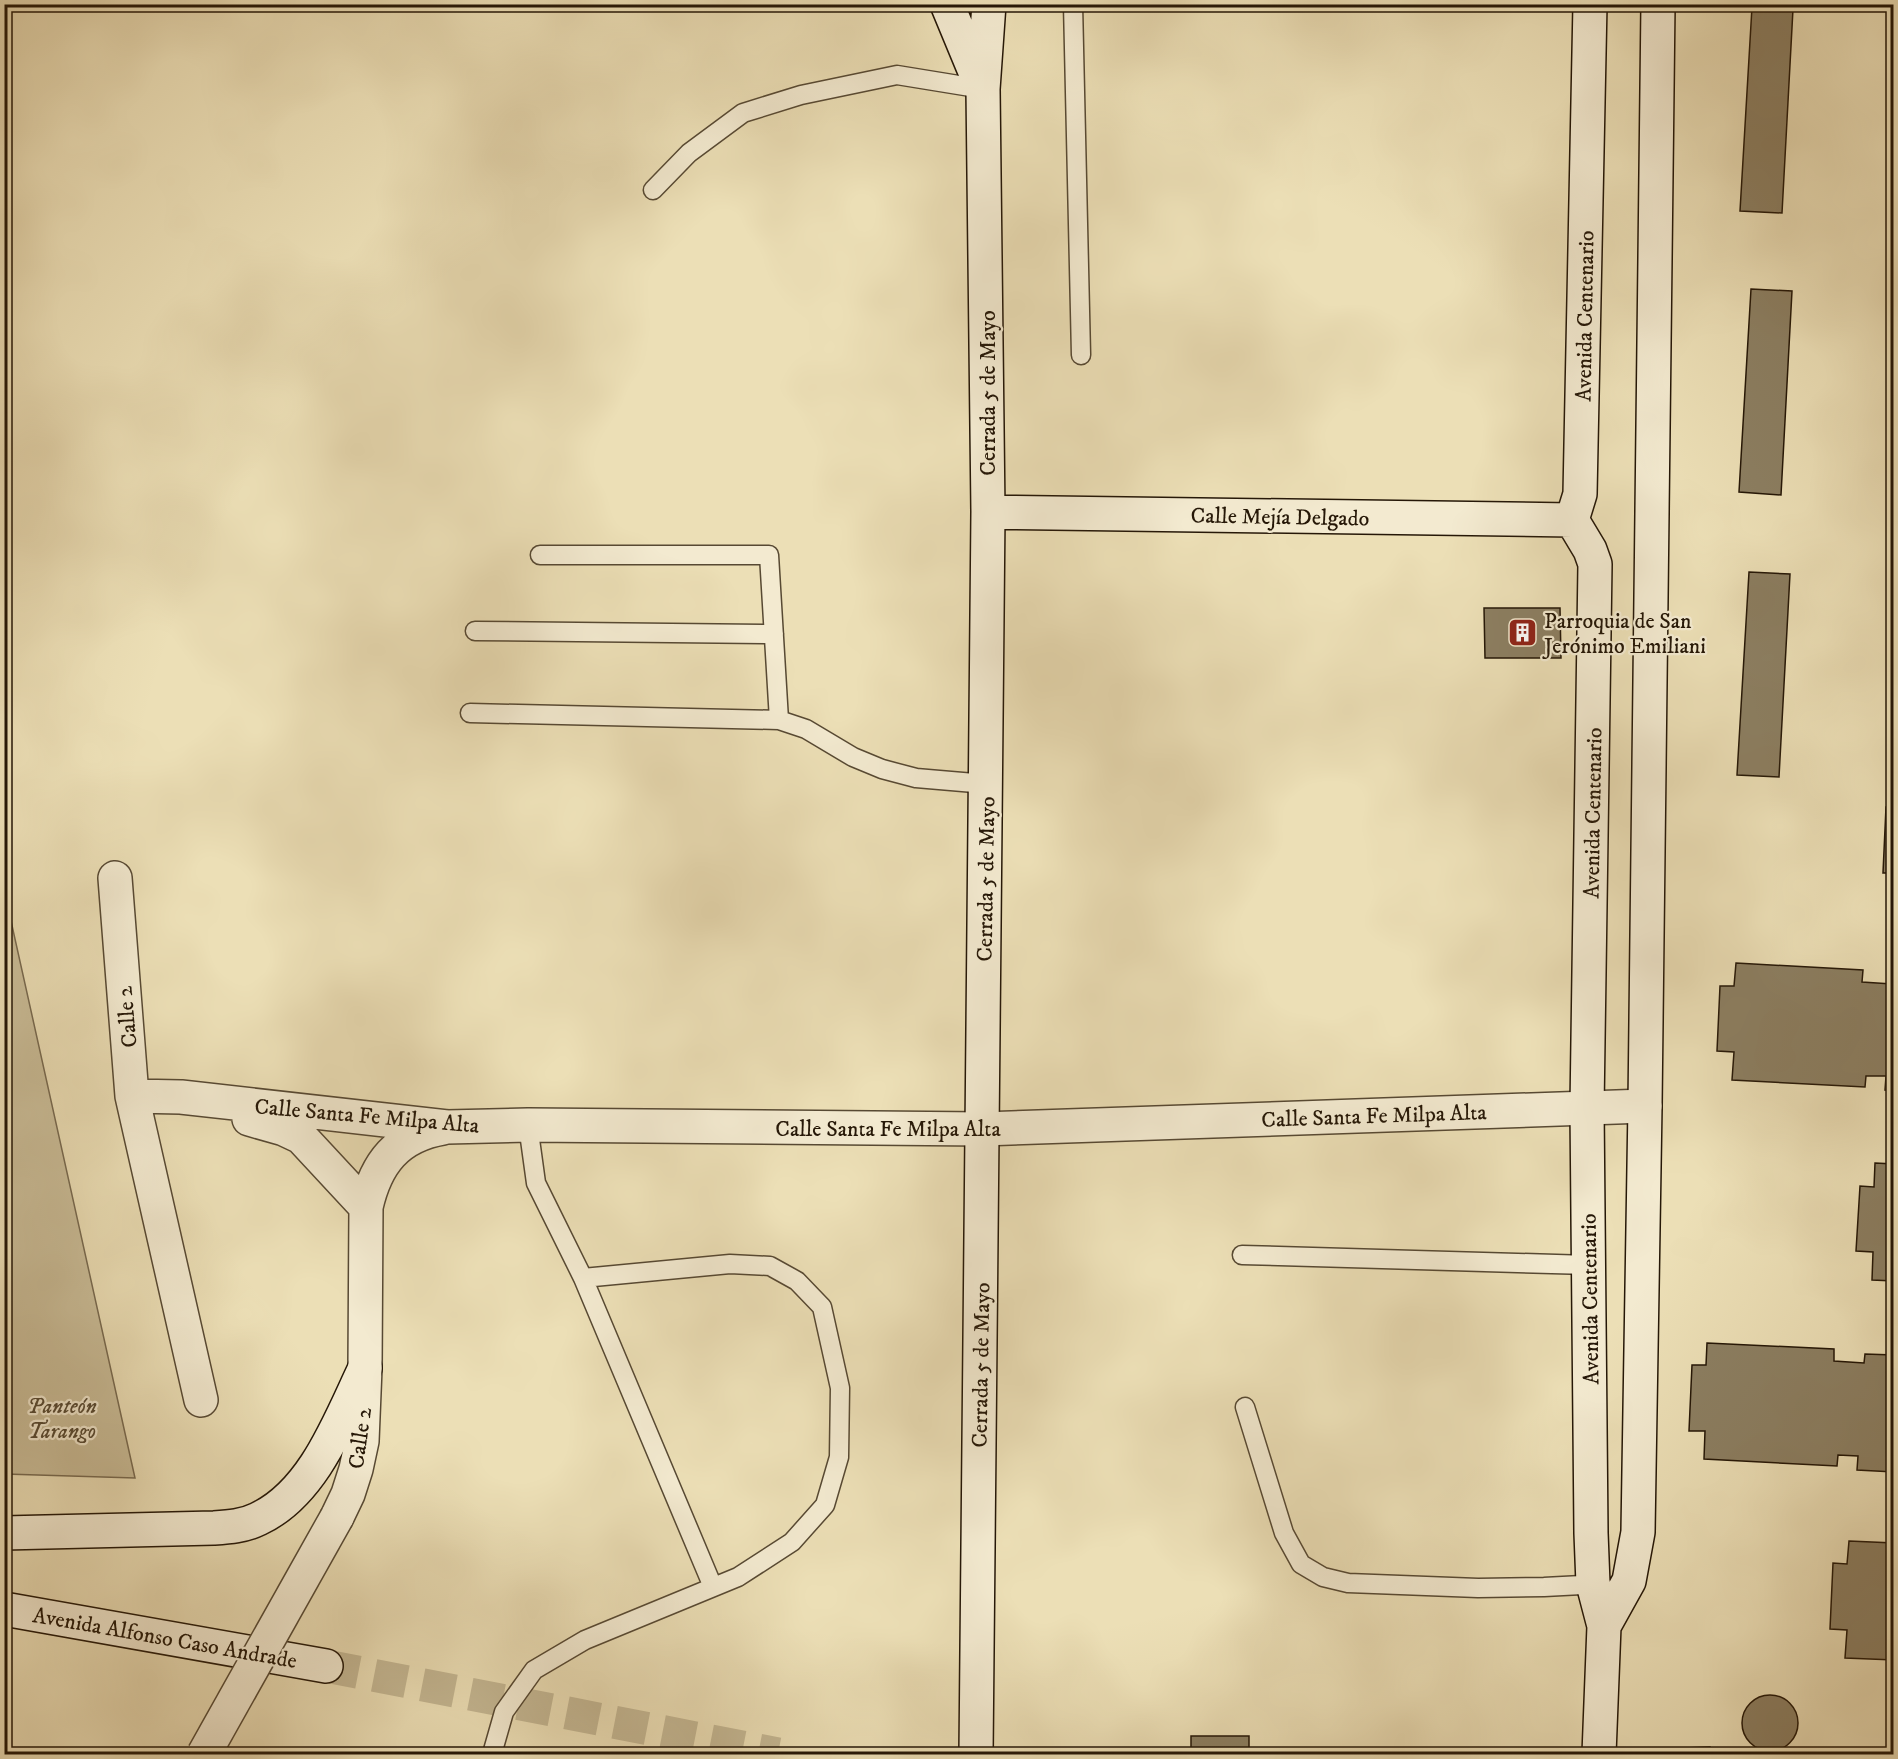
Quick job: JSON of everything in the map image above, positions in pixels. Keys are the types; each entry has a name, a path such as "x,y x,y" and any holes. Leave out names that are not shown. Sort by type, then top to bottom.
{"main road":[{"path":"947,4 983,89"},
{"name":"Cerrada 5 de Mayo","path":"976,1755 986,784 987,512 983,89 989,4"},
{"name":"Avenida Centenario","path":"1590,4 1580,494 1572,520 1590,550 1595,564 1587,1108 1593,1584 1604,1626 1599,1755"},
{"name":"Avenida Centenario","path":"1604,1626 1629,1581 1638,1533 1658,4"},
{"name":"Calle Mejía Delgado","path":"987,512 1572,520"},
{"name":"Calle 2","path":"114,878 132,1096 201,1400"},
{"name":"Calle Santa Fe Milpa Alta","path":"132,1096 182,1097 447,1127 528,1125 982,1129 1645,1106"},
{"path":"182,1097 284,1129 302,1137 366,1207"},
{"name":"Calle 2","path":"204,1755 337,1517 356,1469 362,1441 366,1207 371,1187 380,1168 393,1151 409,1139 428,1131 447,1127"},
{"path":"4,1533 214,1528 236,1526 257,1520 288,1499 322,1456 365,1368"},
{"name":"Avenida Alfonso Caso Andrade","path":"4,1609 327,1666"}],"lane":[{"path":"1073,4 1081,355"},
{"path":"653,190 689,153 743,113 801,95 897,75 983,89"},
{"path":"540,555 769,555 779,720"},
{"path":"475,630 774,634"},
{"path":"470,713 729,717 779,720 806,729 853,757 882,769 916,778 986,784"},
{"path":"528,1125 536,1183 583,1278 713,1587"},
{"path":"1242,1255 1589,1265"},
{"path":"492,1755 504,1712 534,1670 585,1640 738,1577 792,1542 825,1504 838,1456 840,1388 822,1307 797,1281 770,1266 730,1264 583,1278"},
{"path":"1245,1407 1284,1533 1300,1564 1323,1577 1348,1583 1478,1588 1544,1587 1629,1581"}],"green space":[{"name":"Panteón Tarango","path":"5,894 135,1478 5,1474"}],"building":[{"path":"1752,7 1793,9 1782,213 1740,211"},
{"path":"1751,289 1792,291 1781,495 1739,492"},
{"path":"1749,572 1790,574 1779,777 1737,775"},
{"name":"Parroquia de San Jerónimo Emiliani","path":"1484,608 1560,608 1561,658 1485,658"},
{"path":"1886,807 1894,807 1894,873 1883,873"},
{"path":"1736,963 1863,970 1862,982 1892,984 1894,974 1894,1091 1885,1090 1886,1076 1866,1076 1865,1087 1732,1080 1734,1052 1717,1051 1720,986 1734,986"},
{"path":"1875,1163 1894,1164 1894,1281 1872,1280 1873,1252 1856,1251 1860,1186 1874,1187"},
{"path":"1707,1343 1834,1349 1834,1361 1864,1363 1865,1354 1894,1355 1894,1472 1857,1470 1858,1456 1838,1455 1837,1466 1704,1459 1705,1431 1689,1431 1692,1365 1706,1365"},
{"path":"1849,1541 1894,1543 1894,1660 1845,1658 1847,1630 1830,1629 1833,1563 1847,1564"},
{"path":"1770,1695 1781,1697 1790,1703 1796,1712 1798,1723 1796,1734 1790,1743 1781,1749 1770,1751 1759,1749 1750,1743 1744,1734 1742,1723 1744,1712 1750,1703 1759,1697"},
{"path":"1191,1736 1249,1736 1249,1754 1191,1754"},
{"path":"1710,1747 1710,1754 1654,1754 1653,1749"}],"tunnel":[{"path":"326,1666 778,1754"}],"place":[{"name":"Parroquia de San Jerónimo Emiliani","path":"1523,633"}]}
